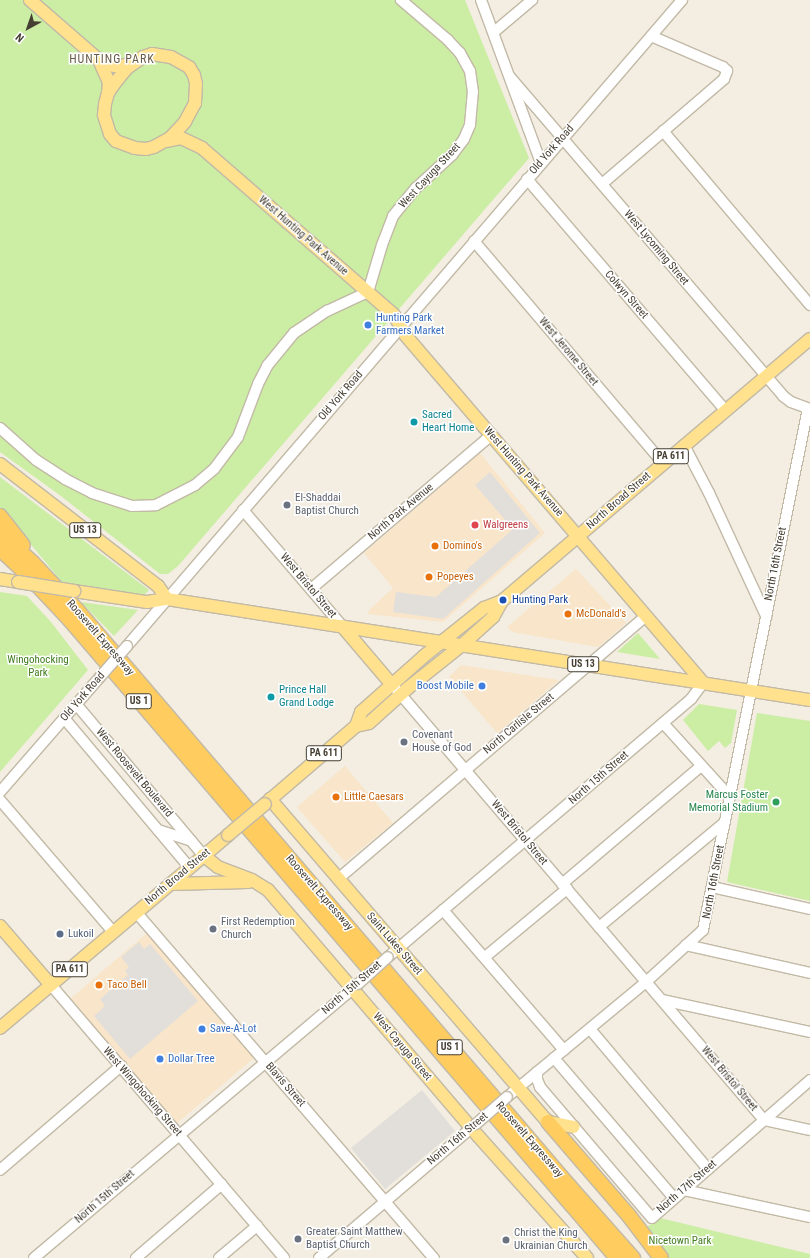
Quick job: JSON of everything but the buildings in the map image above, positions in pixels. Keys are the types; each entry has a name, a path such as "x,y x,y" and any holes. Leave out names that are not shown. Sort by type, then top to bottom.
{"highway":[{"name":"US 1","path":"0,516 55,586"},
{"name":"Roosevelt Expressway","path":"0,533 55,586 633,1258"},
{"name":"Roosevelt Expressway","path":"0,549 24,570 69,619 617,1258"},
{"path":"548,1122 630,1217 661,1258"}],"main road":[{"name":"West Hunting Park Avenue","path":"30,0 99,60 114,66 122,66 152,54 161,54 176,59 190,67 194,74 196,89 194,103 190,114 178,131 167,141 154,148 135,148 116,141 106,126 104,115 109,82 99,60"},
{"name":"West Hunting Park Avenue","path":"108,94 120,76 135,62"},
{"name":"West Hunting Park Avenue","path":"190,114 189,129 202,148 394,315 406,336 704,683"},
{"name":"West Hunting Park Avenue","path":"167,141 181,138 202,148"},
{"name":"North Broad Street","path":"356,726 361,712 441,642 484,608 502,601 810,339"},
{"name":"US 13","path":"0,464 158,586 167,598"},
{"name":"US 13","path":"0,579 147,602 167,598 810,700"},
{"name":"North Broad Street","path":"0,1028 356,726 369,723 400,695 462,645 493,617 502,601"},
{"name":"West Bristol Street","path":"342,626 392,685"},
{"name":"Saint Lukes Street","path":"267,802 338,879 393,953 548,1122"},
{"name":"West Cayuga Street","path":"203,855 218,867 261,885 268,890 355,986 587,1258"},
{"path":"170,884 242,881 261,885"},
{"name":"West Wingohocking Street","path":"0,926 51,986"},
{"path":"548,1122 574,1127"}],"street":[{"name":"West Cayuga Street","path":"368,292 382,245 393,216 416,188 452,156 464,139 470,126 472,111 473,92 470,71 460,53 448,40 401,0"},
{"name":"West Lycoming Street","path":"481,0 541,163"},
{"path":"494,32 532,0"},
{"name":"Old York Road","path":"0,792 682,0"},
{"path":"602,184 724,79 727,71 723,67 650,36"},
{"name":"West Lycoming Street","path":"510,77 765,376 791,402 809,408"},
{"path":"663,131 810,305"},
{"name":"Colwyn Street","path":"527,179 725,410"},
{"name":"West Jerome Street","path":"474,241 663,463"},
{"path":"0,428 36,460 65,479 92,493 132,506 156,505 195,485 214,469 238,437 258,384 267,366 294,333 327,311 368,292"},
{"name":"North 16th Street","path":"319,1258 518,1088 646,982 703,930 809,408"},
{"name":"North Park Avenue","path":"311,589 491,436"},
{"path":"684,445 709,493 766,616"},
{"name":"West Bristol Street","path":"243,510 342,626"},
{"name":"North Carlisle Street","path":"338,879 646,616"},
{"name":"North 15th Street","path":"34,1258 691,699 704,683"},
{"name":"West Bristol Street","path":"392,685 764,1120 810,1130"},
{"name":"West Roosevelt Boulevard","path":"76,704 203,855"},
{"name":"West Roosevelt Boulevard","path":"64,718 189,867"},
{"path":"663,723 730,797"},
{"path":"485,958 564,886 701,766"},
{"path":"0,800 113,932"},
{"path":"599,927 725,822"},
{"name":"West Roosevelt Boulevard","path":"158,830 191,841"},
{"path":"712,887 810,909"},
{"path":"444,910 564,1050"},
{"name":"Blavis Street","path":"136,912 385,1202 428,1256"},
{"path":"686,945 810,972"},
{"name":"West Wingohocking Street","path":"51,986 284,1258"},
{"path":"662,1000 810,1032"},
{"path":"590,1029 708,1169"},
{"path":"554,1058 674,1198"},
{"path":"0,1170 121,1066"},
{"name":"North 17th Street","path":"537,1072 537,1079 540,1087 652,1218 810,1080"},
{"path":"136,1258 222,1184"},
{"path":"684,1190 810,1217"},
{"path":"219,1258 257,1226"}],"shaded area":[{"path":"480,453 545,533 443,622 368,614 369,610 393,588 364,553"},
{"path":"490,472 540,533 443,619 393,612 396,592 436,597 513,529 475,485"},
{"path":"576,569 626,623 598,647 512,632 507,627"},
{"path":"461,665 559,680 497,733 449,677"},
{"path":"345,766 393,823 345,862 297,807"},
{"path":"147,933 254,1058 176,1124 69,1000"},
{"path":"139,942 144,949 150,944 198,1001 130,1059 94,1016 105,1006 100,999 128,975 125,971 129,967 121,957"},
{"path":"422,1090 455,1131 385,1189 351,1148"}],"green space":[{"name":"Hunting Park","path":"0,0 465,0 529,158 178,566 168,574 160,574 61,496 0,452"},
{"path":"0,477 149,590 143,596 62,582 0,507"},
{"name":"Wingohocking Park","path":"0,592 27,596 51,622 88,670 0,772"},
{"path":"81,602 138,610 114,636"},
{"path":"638,633 660,659 617,652"},
{"path":"699,704 737,710 731,743 725,748 719,741 708,751 683,720"},
{"name":"Marcus Foster Memorial Stadium","path":"757,713 810,721 810,901 727,882"},
{"name":"Nicetown Park","path":"660,1218 810,1254 810,1258 668,1258 647,1227"}],"place":[{"name":"Hunting Park Farmers Market","path":"368,325"},
{"name":"Sacred Heart Home","path":"414,422"},
{"name":"El-Shaddai Baptist Church","path":"287,505"},
{"name":"Walgreens","path":"475,525"},
{"name":"Domino's","path":"435,546"},
{"name":"Popeyes","path":"429,577"},
{"name":"Hunting Park","path":"503,600"},
{"name":"McDonald's","path":"568,614"},
{"name":"Boost Mobile","path":"482,686"},
{"name":"Prince Hall Grand Lodge","path":"271,697"},
{"name":"Covenant House of God","path":"404,742"},
{"name":"Little Caesars","path":"336,797"},
{"name":"Marcus Foster Memorial Stadium","path":"776,802"},
{"name":"First Redemption Church","path":"213,929"},
{"name":"Lukoil","path":"60,934"},
{"name":"Taco Bell","path":"99,985"},
{"name":"Save-A-Lot","path":"202,1029"},
{"name":"Dollar Tree","path":"160,1059"},
{"name":"Greater Saint Matthew Baptist Church","path":"298,1239"},
{"name":"Christ the King Ukrainian Church","path":"506,1240"}],"district":[{"name":"HUNTING PARK","path":"112,60"}]}
